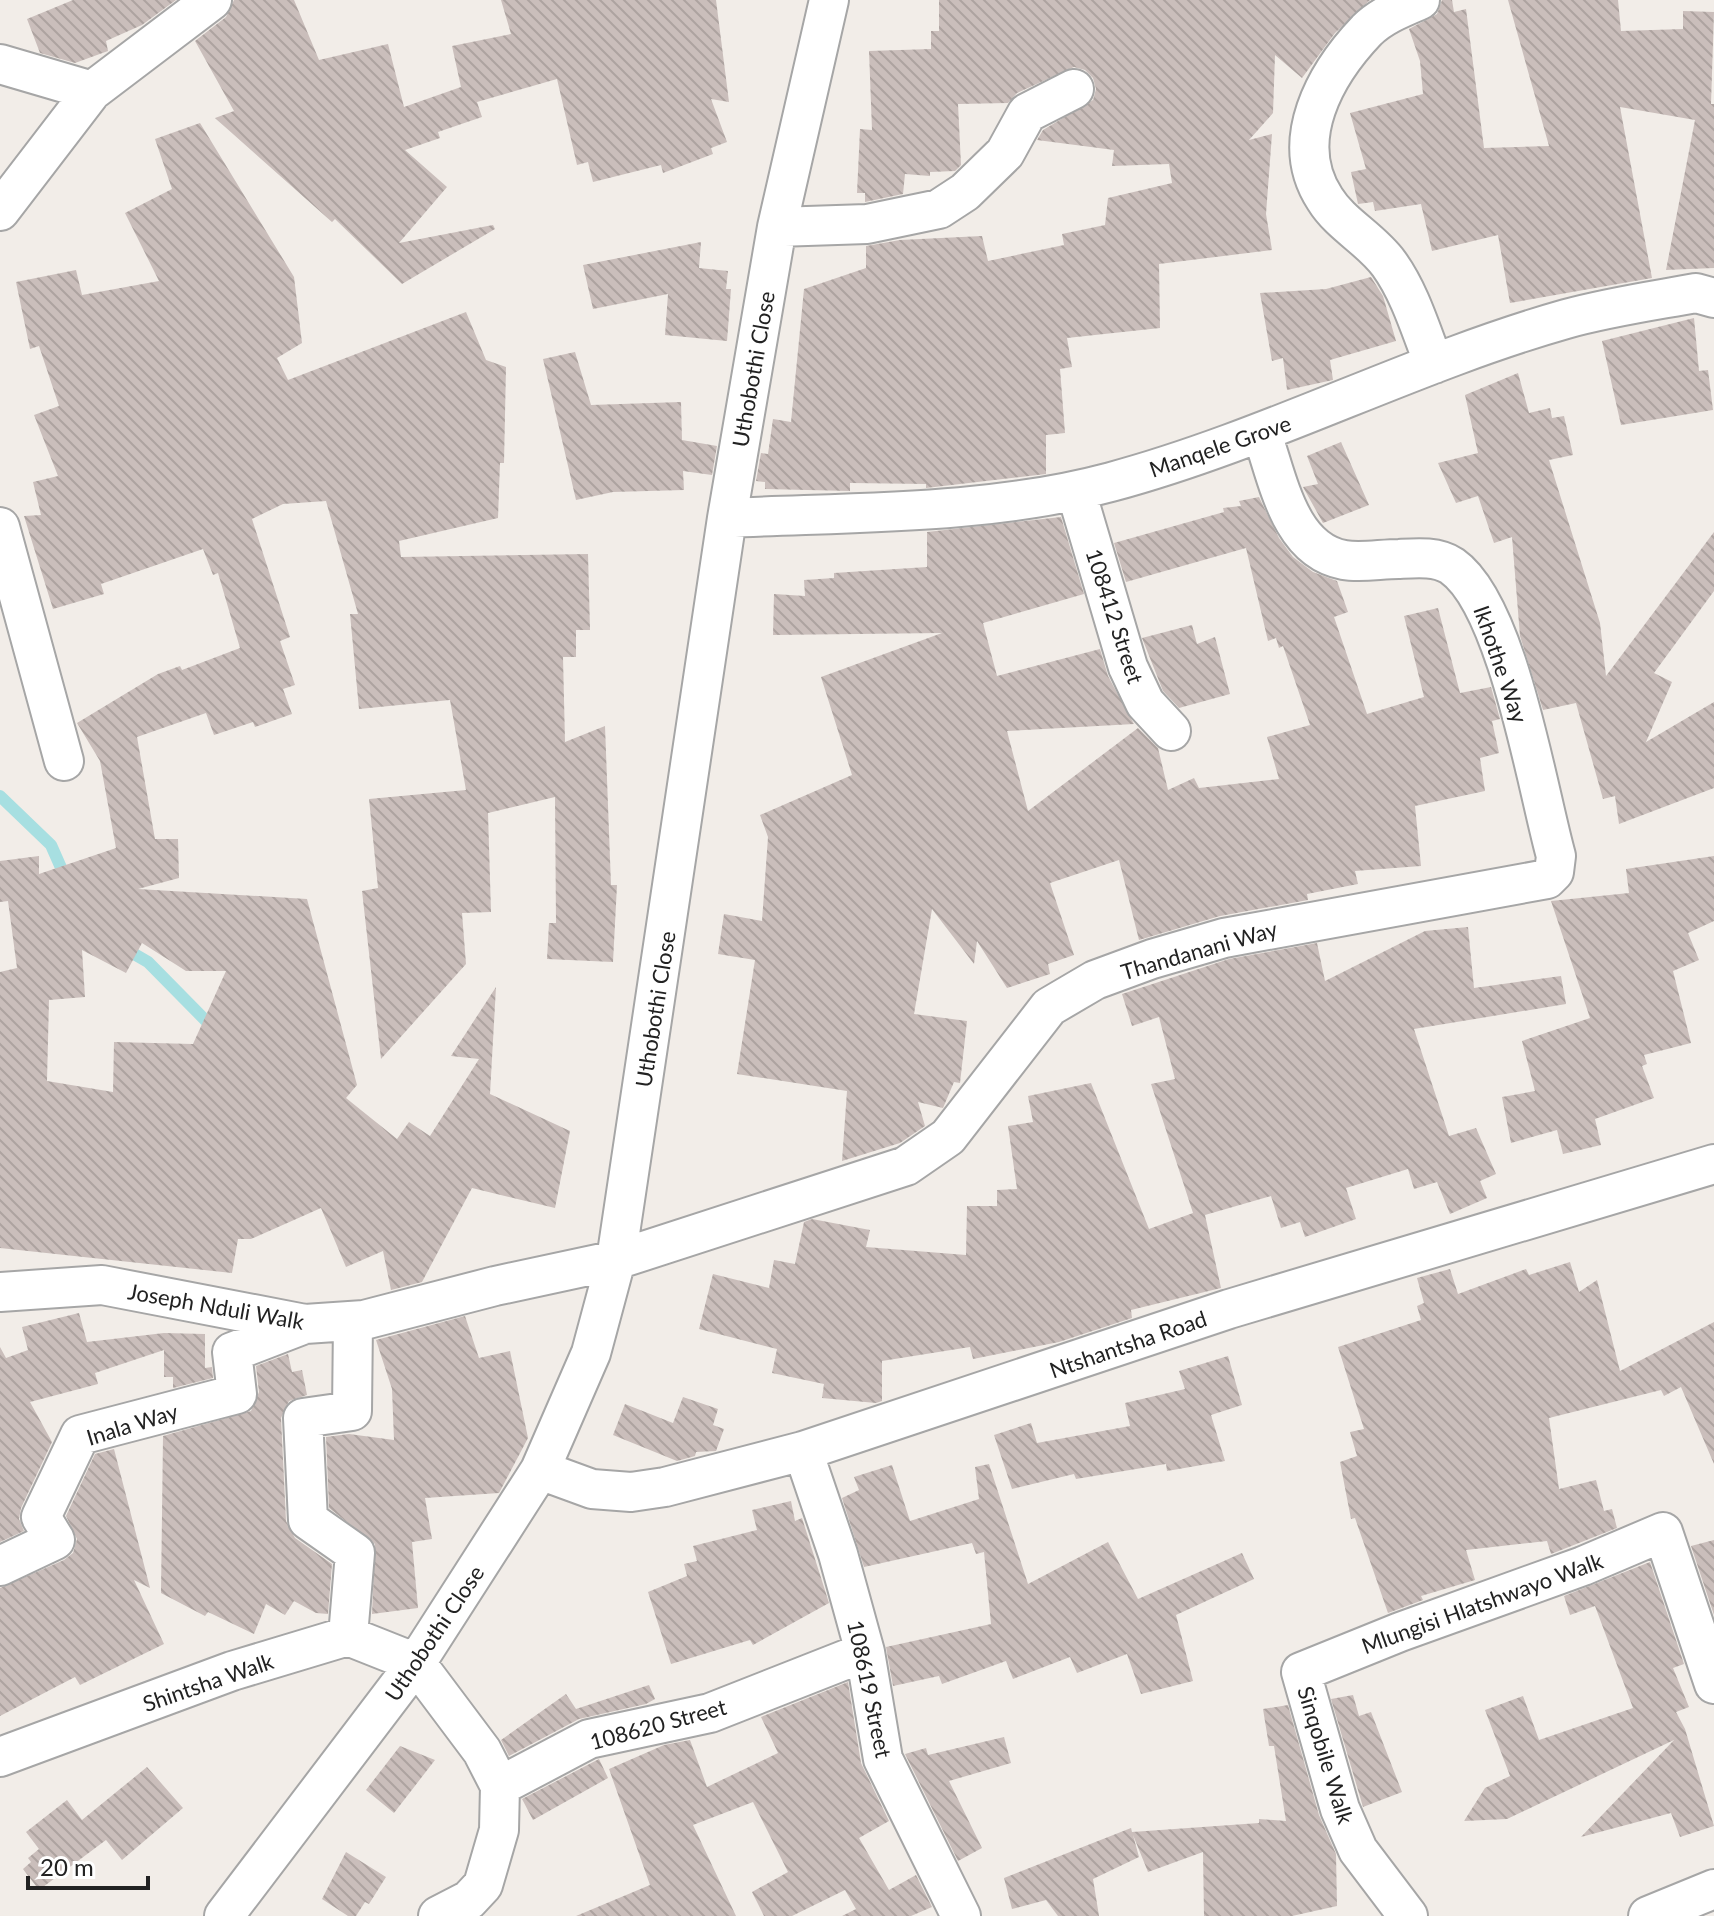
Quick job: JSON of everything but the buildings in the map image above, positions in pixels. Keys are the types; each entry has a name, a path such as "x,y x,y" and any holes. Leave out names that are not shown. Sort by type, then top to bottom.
{"street":[{"path":"0,211 92,91 212,0"},
{"name":"Uthobothi Close","path":"224,1916 416,1663 540,1470 591,1353 616,1260 727,518 777,227 829,0"},
{"path":"1420,0 1391,13 1368,30 1320,93 1310,123 1309,145 1324,198 1389,264 1434,364"},
{"path":"0,64 92,91"},
{"path":"777,227 867,224 939,209 965,192 1005,153 1027,113 1040,103 1074,89"},
{"name":"Manqele Grove","path":"727,518 940,508 1076,491 1262,434 1434,364 1564,320 1705,296"},
{"name":"Ikhothe Way","path":"1262,434 1299,533 1316,551 1345,560 1426,558 1451,565 1485,605 1509,677 1553,845"},
{"name":"108412 Street","path":"1076,491 1132,676 1145,703 1171,731"},
{"path":"0,527 64,761"},
{"name":"Thandanani Way","path":"616,1260 906,1166 948,1137 1049,1007 1095,980 1224,938 1332,916 1537,884 1554,872 1556,856 1553,845"},
{"name":"Ntshantsha Road","path":"540,1470 592,1489 631,1492 665,1487 803,1451 1229,1309 1714,1164"},
{"name":"Joseph Nduli Walk","path":"0,1292 102,1285 305,1324 353,1322 616,1260"},
{"path":"353,1322 352,1411 303,1418 308,1520 355,1553 348,1636 416,1663 482,1751 500,1786 499,1830 484,1901 469,1900 438,1916"},
{"name":"Inala Way","path":"0,1566 55,1540 41,1517 80,1435 237,1394 232,1352 305,1324"},
{"name":"108619 Street","path":"803,1451 865,1652 883,1759 961,1916"},
{"name":"Mlungisi Hlatshwayo Walk","path":"1301,1672 1400,1632 1583,1566 1663,1532 1714,1684"},
{"name":"Shintsha Walk","path":"0,1757 232,1671 348,1636"},
{"name":"108620 Street","path":"500,1786 589,1739 710,1713 865,1652"},
{"name":"Sinqobile Walk","path":"1301,1672 1340,1809 1358,1850 1408,1916"},
{"path":"1648,1916 1714,1889"}],"waterway":[{"path":"0,796 51,845 66,879"},
{"path":"122,947 148,962 215,1030"}]}
